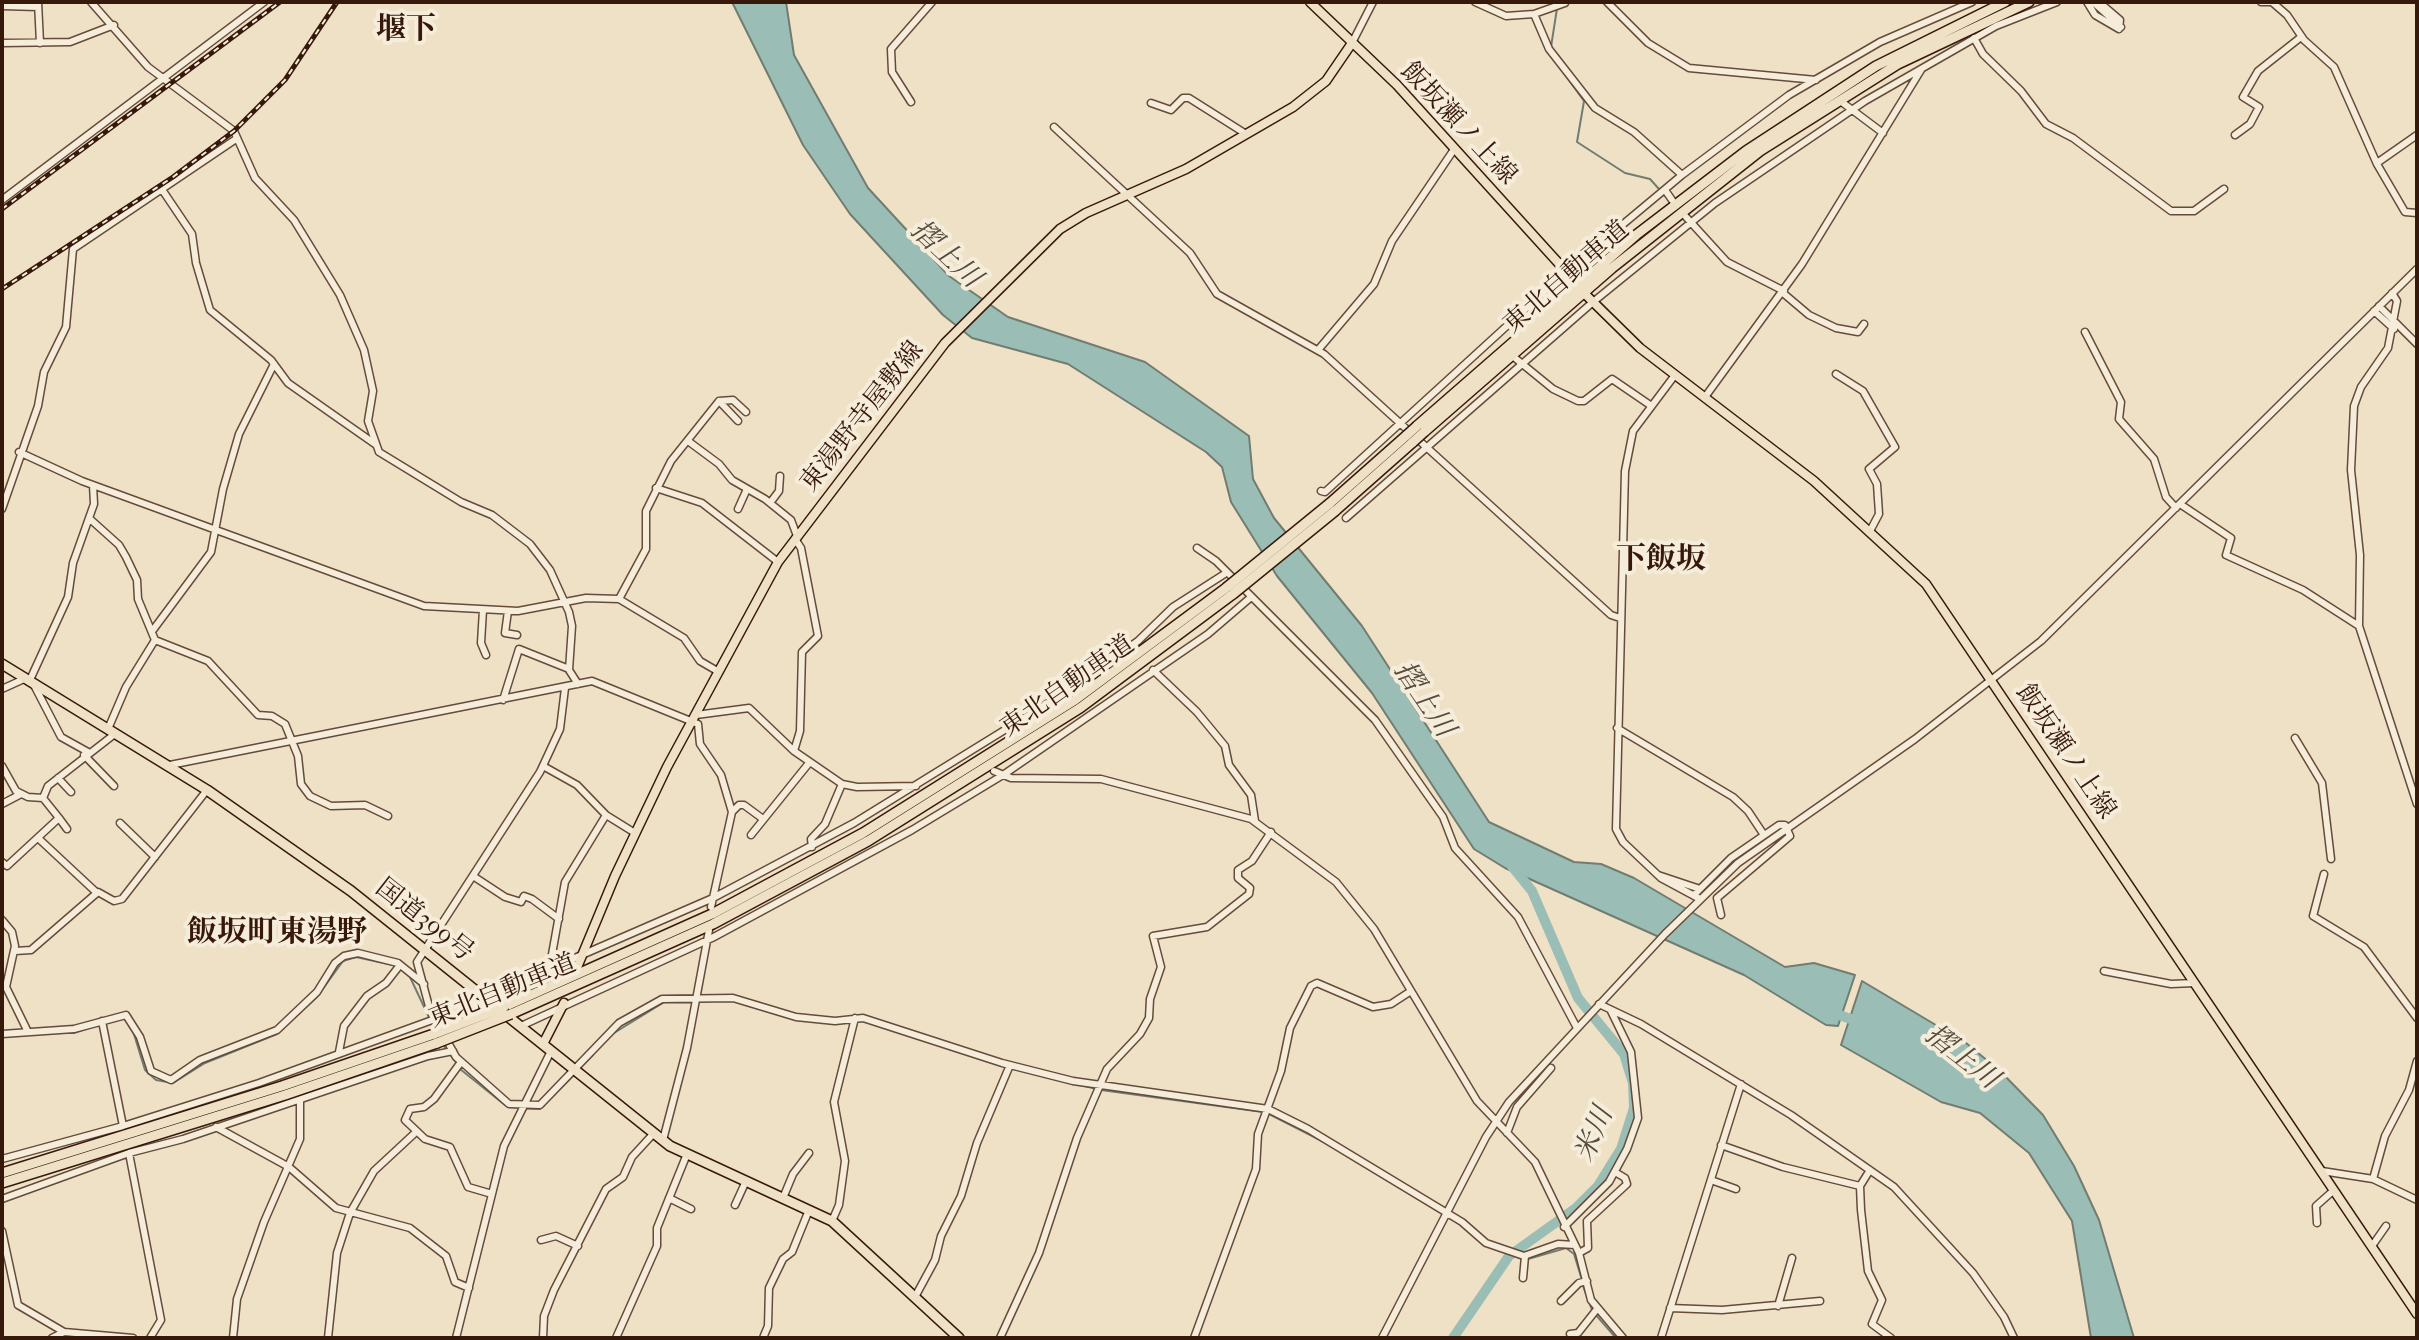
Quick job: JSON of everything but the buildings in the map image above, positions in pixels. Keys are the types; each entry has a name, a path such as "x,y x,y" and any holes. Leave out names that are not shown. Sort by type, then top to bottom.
{"highway":[{"name":"東北自動車道","path":"2,1183 285,1095 508,1010 712,914 863,833 1075,700 1230,591 1410,439 1636,235 1746,151 1876,66 2005,2"},
{"name":"東北自動車道","path":"1420,429 1612,268 1760,151 1898,64 2029,2"},
{"name":"国道399号","path":"2,664 170,765 351,891 663,1140 832,1221 959,1338"},
{"name":"東北自動車道","path":"2,1173 435,1039"}],"main road":[{"name":"飯坂瀬ノ上線","path":"1310,2 1455,148 1570,275"},
{"name":"東湯野寺屋敷線","path":"576,970 635,833 778,562 945,343 1029,258 1071,223 1186,169 1246,134 1322,85 1352,43"},
{"name":"飯坂瀬ノ上線","path":"1590,299 1629,339 1814,481 1926,584 2417,1314"},
{"path":"547,1047 563,1006"}],"street":[{"path":"91,2 161,78 227,124 249,169 290,214 345,306 373,381 368,421 375,444"},
{"path":"2,200 264,2"},
{"path":"911,102 892,72 891,49 932,2"},
{"path":"1352,43 1373,2"},
{"path":"1475,2 1506,16 1534,14 1565,3"},
{"path":"1607,2 1648,43 1689,68 1817,79 1825,88"},
{"path":"1321,491 1325,492 1347,476 1494,337 1570,275 1682,175 1789,95 1917,23 1972,2"},
{"path":"1346,518 1523,364 1590,299 1688,220 1851,110 1974,38 2057,2"},
{"path":"2090,2 2095,15 2115,29 2121,27 2120,20 2099,2"},
{"path":"2261,2 2272,2 2287,15 2301,37 2340,75 2377,163 2405,212 2417,213"},
{"path":"2,6 38,4 40,43"},
{"path":"1534,14 1549,49 1595,108 1634,132 1682,175"},
{"path":"2,43 70,42 114,25"},
{"path":"2235,135 2250,124 2259,107 2243,97 2258,71 2301,37"},
{"path":"1974,38 1998,72 2021,91 2046,124 2081,144 2171,211 2194,211 2224,189"},
{"path":"1705,397 1784,292 1921,69"},
{"path":"1151,103 1171,110 1183,98 1189,98 1246,134"},
{"path":"1843,103 1883,133"},
{"path":"1054,127 1190,253 1217,294 1318,350 1402,421 1611,615 1620,618"},
{"path":"2377,163 2417,135"},
{"path":"2,509 19,452 38,406 44,372 66,327 73,249 236,139"},
{"path":"1318,350 1370,290 1392,241 1455,148"},
{"path":"1665,190 1672,200"},
{"path":"163,191 192,234 208,306 274,364 288,383 375,444 394,464 492,515 523,538 550,570 566,600 572,626 569,669 578,684"},
{"path":"1688,220 1727,262 1784,292 1813,318 1858,332 1864,324"},
{"path":"1382,1338 1496,1122 1583,1021 1696,899 1738,863 1993,681 2041,641 2417,269"},
{"path":"2392,293 2397,301 2388,349 2360,390 2350,425 2352,495 2360,555 2359,626 2417,804"},
{"path":"2377,308 2417,344"},
{"path":"1808,329 1813,318"},
{"path":"2085,332 2121,402 2119,419 2154,459 2166,497 2231,538 2226,555 2303,590 2359,626"},
{"path":"1494,337 1501,344"},
{"path":"1515,358 1553,389 1578,401 1584,401 1612,379 1650,405"},
{"path":"153,630 211,552 214,528 239,434 274,364"},
{"path":"1836,374 1866,394 1895,447 1869,469 1877,480 1879,514 1870,531"},
{"path":"1675,375 1633,431 1627,459 1616,829 1623,842 1658,875 1696,899"},
{"path":"619,599 649,543 644,519 656,488 719,401 733,400 746,412"},
{"path":"719,401 738,421"},
{"path":"688,441 793,522 818,636 802,652 800,731 794,751"},
{"path":"19,452 93,485 424,606 508,611 566,600 619,599 684,638 700,661 719,672"},
{"path":"770,503 779,491 780,476"},
{"path":"29,682 68,597 73,563 90,519 93,485"},
{"path":"656,488 702,503 778,562"},
{"path":"738,509 747,489"},
{"path":"1363,493 1369,500"},
{"path":"43,798 58,778 112,731 126,687 155,640 141,607 137,580 126,557 119,545 90,519"},
{"path":"1197,548 1375,720 1443,817 1455,848 1518,917 1577,1028"},
{"path":"485,997 713,898 812,847 969,757 1110,663 1173,607 1226,573"},
{"path":"521,1026 708,941 847,867 1003,775 1208,634 1250,598"},
{"path":"483,610 481,643 486,655"},
{"path":"508,611 505,633 517,635"},
{"path":"155,640 208,661 258,715 276,717 285,724 293,741 301,784 310,796 331,806 365,805 388,816"},
{"path":"503,700 519,649 569,669"},
{"path":"1153,670 1202,717 1225,746 1230,767 1251,795 1255,821"},
{"path":"170,765 592,681 695,717 749,708 794,751 842,784 857,787 916,786"},
{"path":"2,689 29,682"},
{"path":"29,682 61,737 86,754 114,786"},
{"path":"565,688 560,729 543,766 417,962 432,1020 449,1052 497,1096 521,1109 540,1105 619,1023 666,998 696,1001 745,999 796,1017 854,1020 1009,1067 1098,1088 1266,1112 1319,1136 1472,1228 1486,1243 1523,1258 1558,1244 1575,1245"},
{"path":"695,717 700,744 721,775 732,812 711,907"},
{"path":"1617,728 1733,797 1748,811 1764,835"},
{"path":"2295,738 2322,783 2331,859"},
{"path":"751,835 809,763"},
{"path":"2,766 21,794"},
{"path":"543,766 577,785 606,815 635,833"},
{"path":"994,771 1003,775 1101,779 1255,821 1336,882 1374,929 1477,1101 1539,1169 1557,1214 1579,1253 1584,1281 1595,1310 1623,1338"},
{"path":"58,778 71,792"},
{"path":"812,847 811,839 825,824 842,784"},
{"path":"38,838 97,893 119,901 207,790"},
{"path":"2,804 21,794 43,798 67,829"},
{"path":"732,812 744,805 763,819"},
{"path":"549,971 565,882 606,815"},
{"path":"2,862 7,866 59,818"},
{"path":"120,823 155,857"},
{"path":"1696,899 1700,889 1731,858 1779,825 1788,828"},
{"path":"1721,915 1717,898 1790,836 1788,828"},
{"path":"1000,1338 1039,1253 1077,1138 1098,1088 1107,1069 1149,1018 1150,999 1161,967 1153,936 1207,927 1249,894 1250,888 1238,878 1238,870 1252,861 1271,832"},
{"path":"2324,874 2313,916 2364,947 2417,1018"},
{"path":"1658,875 1700,889"},
{"path":"473,876 505,897 521,902 524,896 532,899 559,919"},
{"path":"15,951 31,950 97,893"},
{"path":"2,920 14,937 15,951 5,981 27,1030"},
{"path":"663,1140 696,1001 709,930"},
{"path":"2,1034 74,1029 122,1015 132,1019 151,1071 171,1080 200,1060 277,1030 317,992 335,963 344,956 358,953 399,967 424,984"},
{"path":"337,1055 344,1026 367,996 399,967"},
{"path":"2104,971 2171,984 2195,983"},
{"path":"1194,1338 1256,1169 1258,1134 1281,1071 1290,1028 1313,984 1373,1007 1391,1004 1411,991"},
{"path":"1599,1004 1641,1024 1741,1084 1894,1187 1945,1239 1990,1295 2014,1338"},
{"path":"1564,1227 1595,1200 1615,1172 1635,1129 1638,1108 1631,1052 1611,1011"},
{"path":"2,1159 175,1110 432,1020"},
{"path":"832,1221 839,1205 845,1161 834,1102 854,1020"},
{"path":"102,1023 123,1126"},
{"path":"456,1338 504,1146 547,1047"},
{"path":"2,1199 129,1153 449,1052"},
{"path":"2373,1179 2385,1136 2409,1090 2417,1061"},
{"path":"459,1064 428,1105 408,1111 405,1120 416,1132 450,1147 468,1187 492,1194"},
{"path":"915,1297 935,1260 941,1236 961,1196 977,1143 1009,1067"},
{"path":"1507,1133 1517,1107 1551,1068"},
{"path":"1661,1338 1741,1084"},
{"path":"233,1338 237,1299 264,1222 300,1139 300,1101"},
{"path":"216,1127 289,1167 336,1208 410,1228 446,1256 455,1282 469,1288"},
{"path":"328,1338 337,1253 350,1213 369,1177 385,1158 416,1132"},
{"path":"543,1338 546,1308 606,1189 623,1177 632,1157 654,1133"},
{"path":"1721,1145 1783,1167 1860,1186"},
{"path":"129,1153 161,1320 150,1338"},
{"path":"783,1198 793,1174 809,1153"},
{"path":"616,1338 657,1246 656,1230 687,1154"},
{"path":"1870,1170 1860,1186 1868,1271 1882,1300 1872,1324 1891,1338"},
{"path":"2322,1171 2373,1179 2417,1200"},
{"path":"1579,1253 1588,1248 1587,1221 1627,1184 1625,1178 1615,1172"},
{"path":"1711,1180 1736,1189"},
{"path":"735,1205 746,1181"},
{"path":"2317,1223 2316,1206 2334,1190"},
{"path":"669,1198 691,1209"},
{"path":"763,1338 768,1326 769,1288 783,1259 792,1252 809,1210"},
{"path":"2372,1246 2386,1226"},
{"path":"2,1231 18,1305 64,1332 133,1338"},
{"path":"541,1240 556,1236 578,1246"},
{"path":"1523,1258 1523,1278"},
{"path":"1778,1306 1792,1258"},
{"path":"1561,1301 1584,1281"},
{"path":"1670,1308 1722,1310 1820,1301"},
{"path":"1570,1334 1578,1333 1595,1310"},
{"path":"52,1338 64,1332"}],"water":[{"path":"732,2 786,2 794,55 868,188 949,276 1008,317 1145,362 1249,436 1253,479 1274,518 1362,626 1489,822 1574,862 1601,864 1634,878 1785,967 1814,963 1855,975 1838,1026 1826,1025 1744,975 1505,868 1474,849 1372,693 1277,576 1231,502 1222,467 1206,452 1068,364 972,338 943,315 850,214 803,145"},
{"path":"1862,981 1966,1043 2000,1071 2043,1115 2074,1166 2099,1220 2134,1338 2091,1338 2072,1221 2029,1153 1980,1113 1941,1102 1841,1045"}],"waterway":[{"path":"1551,47 1558,2"},
{"path":"1550,54 1584,101 1577,142 1625,173 1650,179 1659,189"},
{"name":"米川","path":"1453,1338 1509,1256 1576,1208 1598,1186 1621,1149 1634,1108 1633,1083 1624,1054 1578,998 1532,891 1511,865"},
{"path":"133,1031 145,1070 156,1080 173,1083 205,1063 277,1034 317,997 343,961 356,957 397,966"},
{"path":"409,975 435,1030"},
{"path":"614,1033 666,1001"},
{"path":"767,1011 784,1016"},
{"name":"摺上川","path":"1828,1011 1862,1023"},
{"path":"55,1033 74,1033 92,1027"},
{"path":"892,1030 996,1064"},
{"path":"444,1046 457,1064"},
{"path":"581,1067 593,1055"},
{"path":"1010,1068 1101,1090 1263,1112"},
{"path":"460,1069 505,1105"},
{"path":"511,1107 540,1109 574,1075"},
{"path":"1269,1114 1324,1142"},
{"path":"1350,1158 1464,1227"},
{"path":"1481,1242 1522,1259"},
{"path":"1528,1259 1566,1248 1574,1254 1582,1280"},
{"path":"1583,1286 1592,1310"},
{"path":"1596,1315 1616,1338"},
{"path":"59,1338 90,1338"}],"railway":[{"path":"2,209 280,2"},
{"path":"2,289 173,177 234,131 285,80 337,2"}],"district":[{"name":"堰下","path":"406,31"},
{"name":"下飯坂","path":"1661,561"},
{"name":"飯坂町東湯野","path":"277,934"}]}
